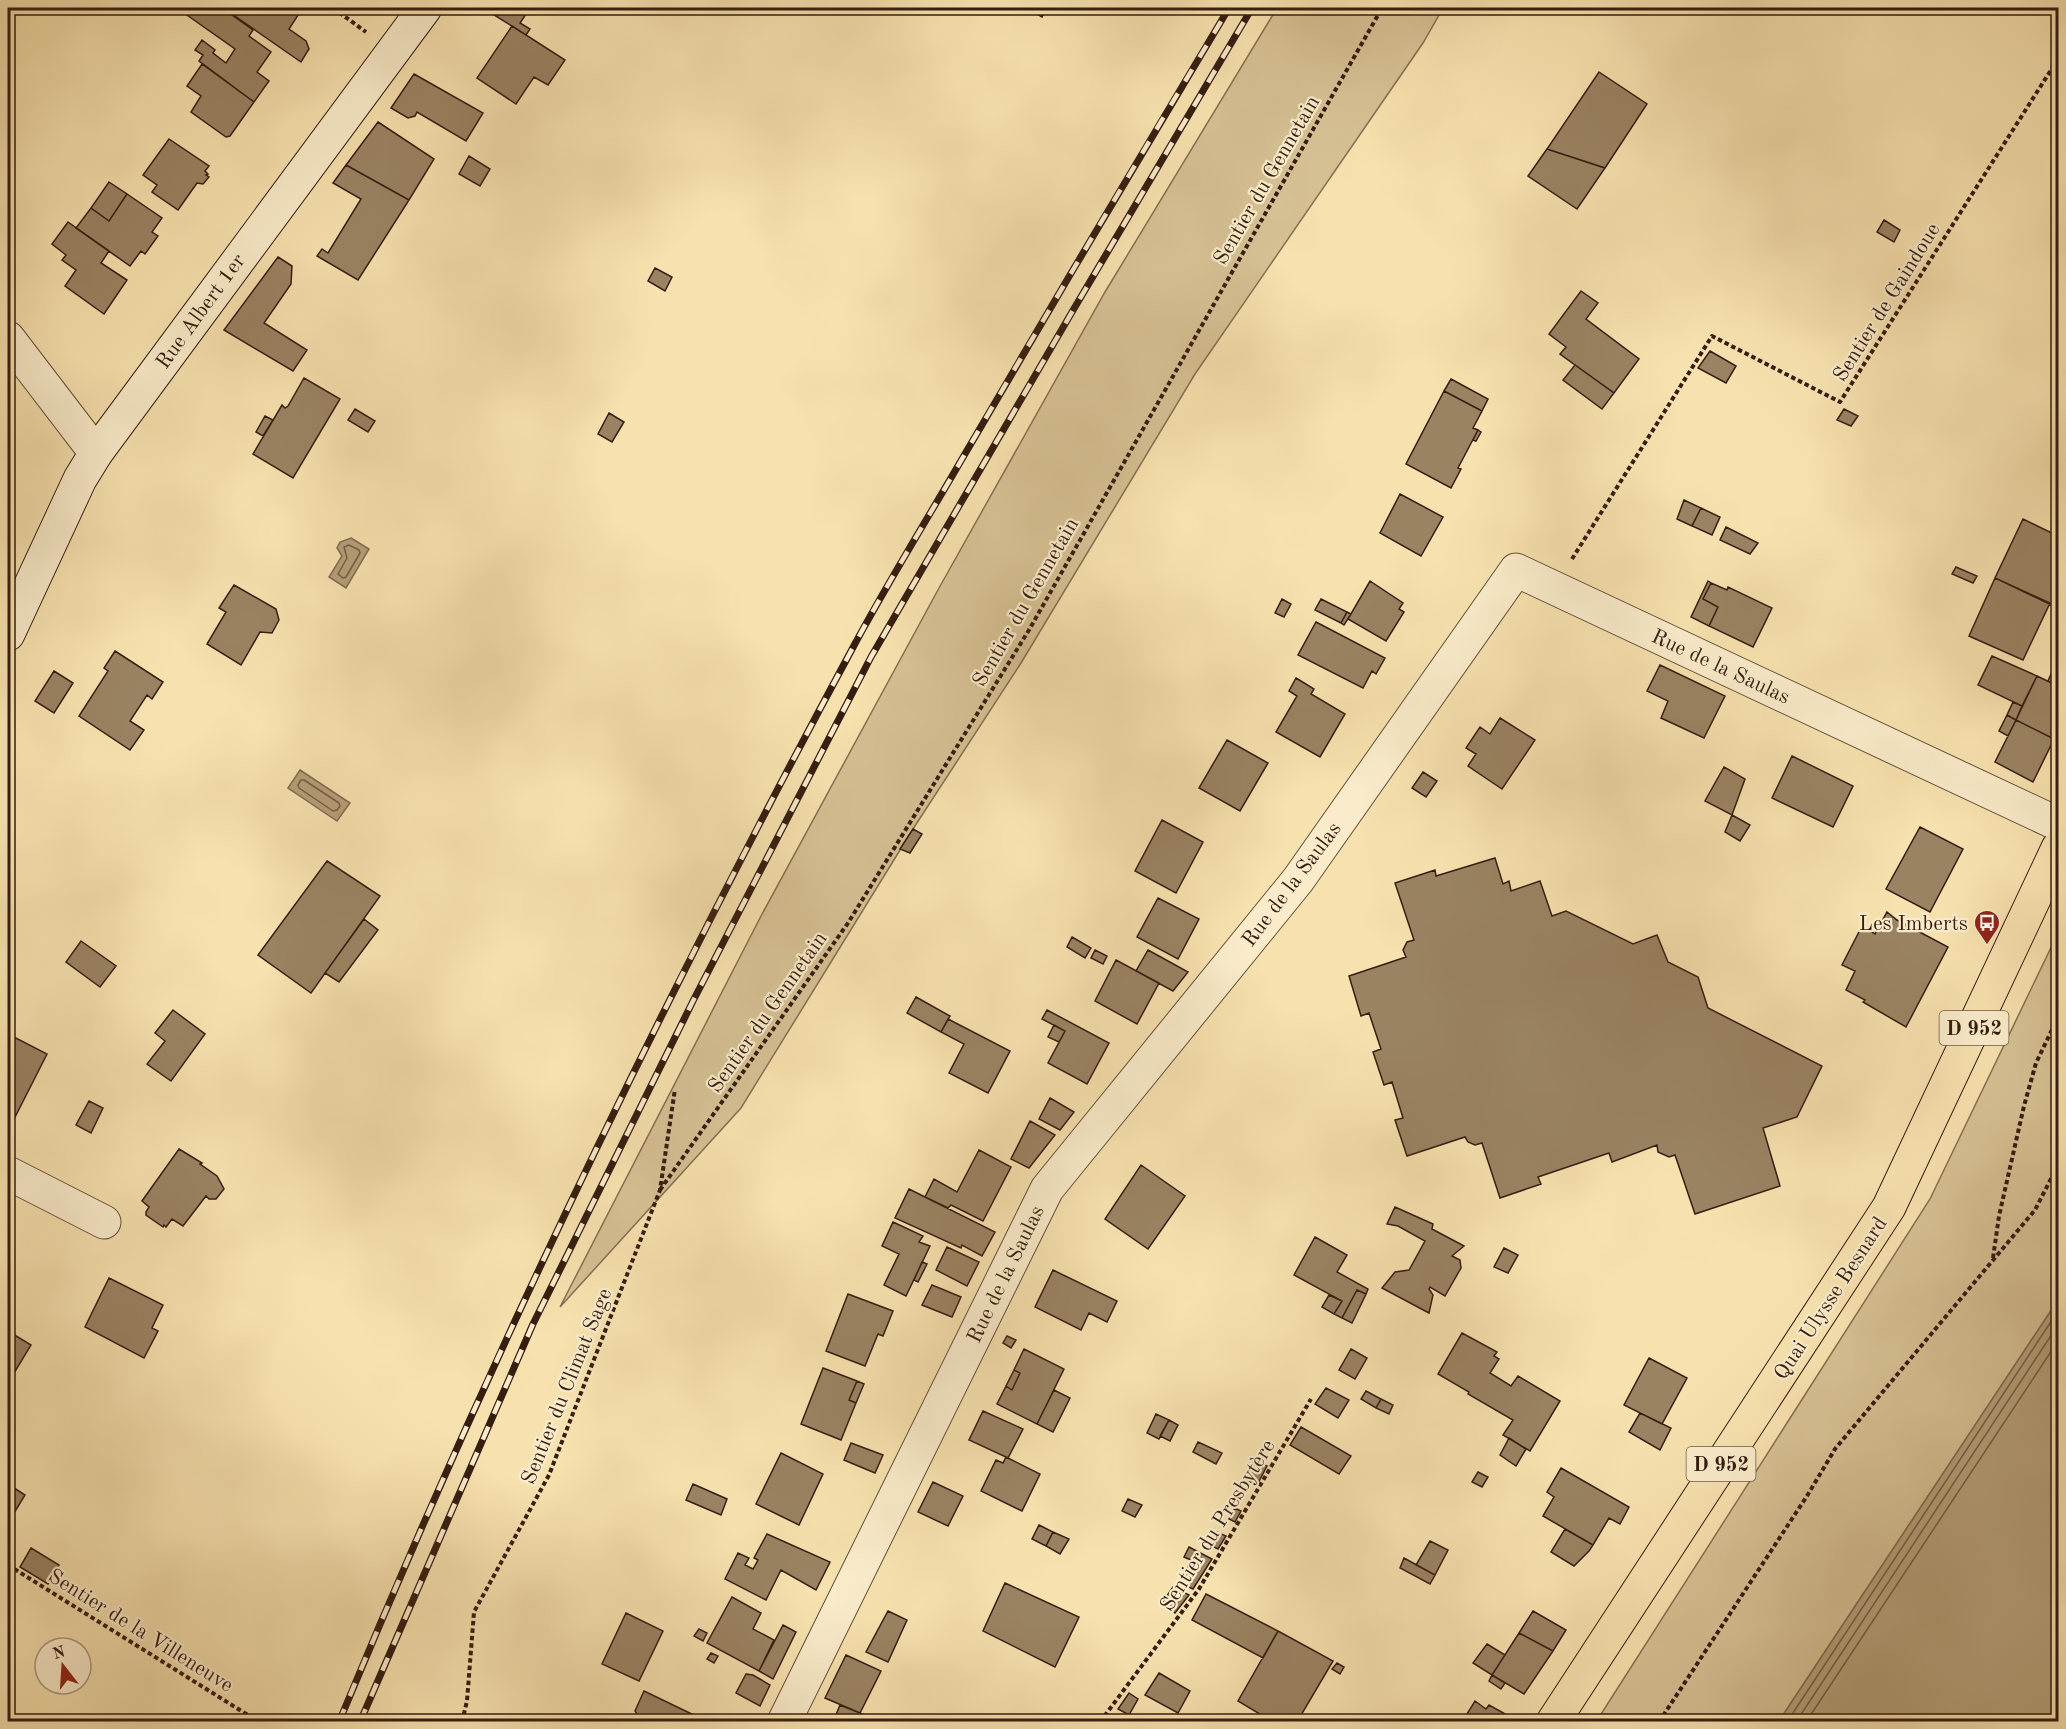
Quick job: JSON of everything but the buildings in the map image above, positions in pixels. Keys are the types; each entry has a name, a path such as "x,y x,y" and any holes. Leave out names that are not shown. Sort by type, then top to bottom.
{"main road":[{"name":"Quai Ulysse Besnard","path":"1553,1722 1889,1207 2058,848"}],"street":[{"name":"Rue Albert 1er","path":"8,634 80,479 96,453 425,8"},
{"path":"8,338 96,453"},
{"name":"Rue de la Saulas","path":"784,1722 1047,1189 1298,880 1516,570 2058,824"},
{"path":"8,1173 104,1222"}],"path":[{"path":"333,8 368,33"},
{"name":"Sentier du Gennetain","path":"660,1190 848,923 1029,630 1382,8"},
{"name":"Sentier de Gaindoue","path":"1554,587 1712,336 1840,402 2058,58"},
{"path":"1993,1259 1999,1216 2024,1106 2036,1062 2058,1017"},
{"name":"Sentier du Climat Sage","path":"462,1722 467,1701 474,1612 549,1475 660,1190 675,1089"},
{"path":"1659,1722 1807,1496 1835,1449 2035,1210 2058,1165"},
{"name":"Sentier du Presbytère","path":"1100,1722 1199,1589 1311,1399"},
{"name":"Sentier de la Villeneuve","path":"8,1565 259,1722"}],"shaded area":[{"path":"1277,8 1443,8 1423,43 1195,374 1021,663 913,829 741,1108 560,1307 761,916 939,588 1105,292"},
{"path":"2058,933 2058,1300 1779,1721 1596,1722 1930,1199"}],"water":[{"path":"351,538 369,549 346,588 329,577 342,556 337,548 340,542"},
{"path":"300,770 350,803 337,821 288,788"},
{"path":"2058,1300 2058,1721 1779,1721"}],"railway":[{"path":"339,1722 456,1450 518,1315 712,915 863,628 1229,8"},
{"path":"360,1722 533,1324 694,999 871,657 1252,8"}],"place":[{"name":"Les Imberts","path":"1987,946"}]}
